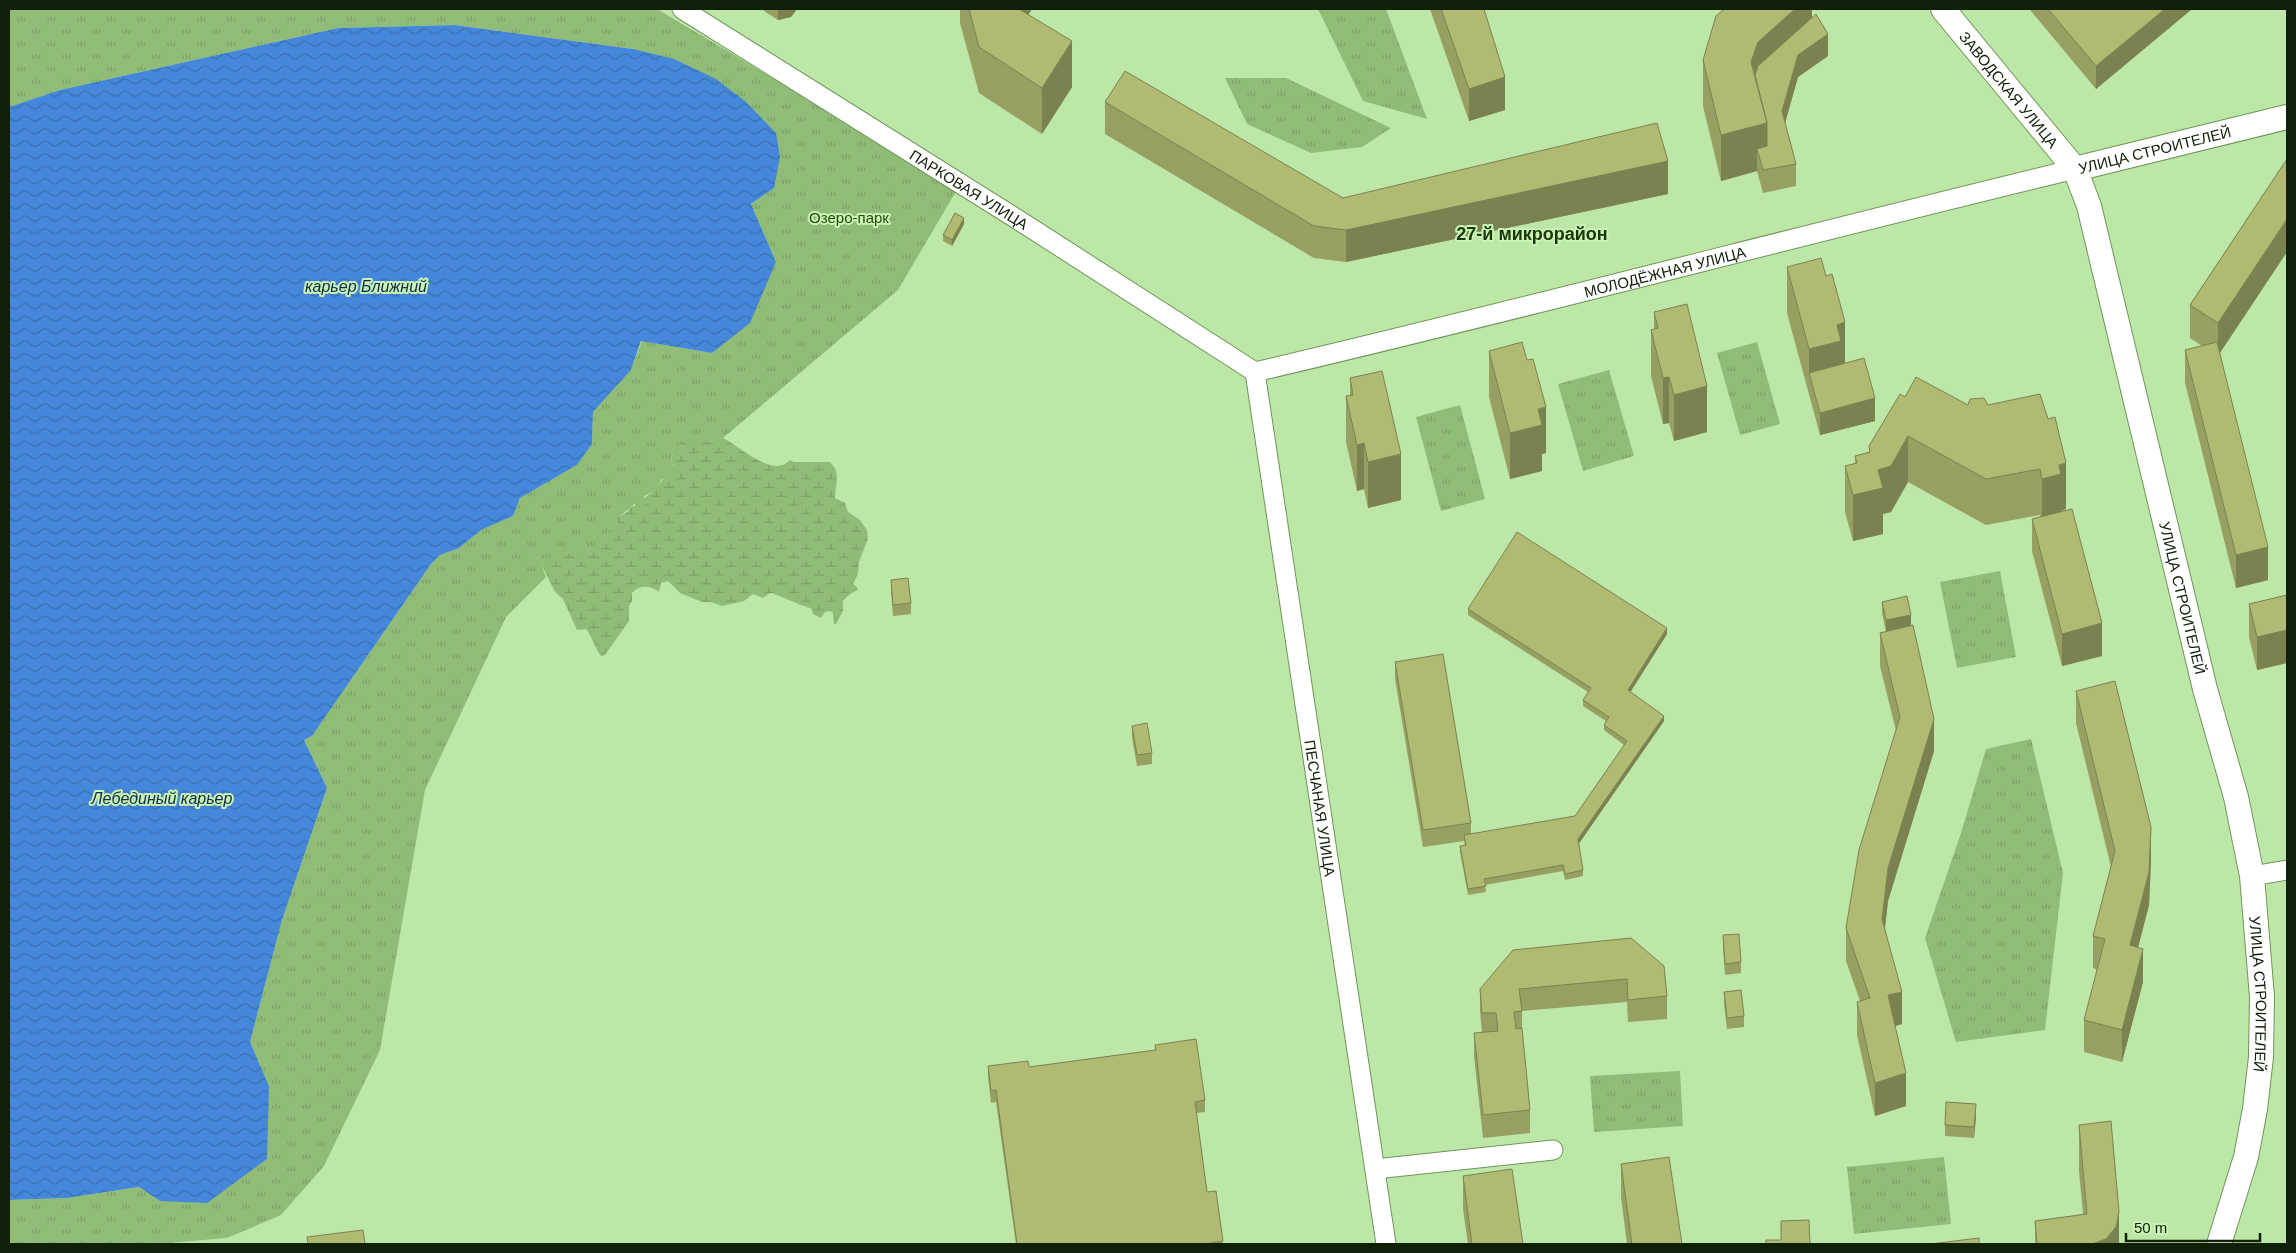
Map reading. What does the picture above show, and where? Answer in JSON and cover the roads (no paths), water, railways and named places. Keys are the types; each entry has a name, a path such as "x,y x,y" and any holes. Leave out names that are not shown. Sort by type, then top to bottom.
{"street":[{"name":"ПАРКОВАЯ УЛИЦА","path":"682,9 1012,215 1255,372"},
{"name":"ЗАВОДСКАЯ УЛИЦА","path":"1943,9 2075,169"},
{"name":"УЛИЦА СТРОИТЕЛЕЙ","path":"2219,1244 2246,1157 2255,1109 2261,1057 2262,997 2252,876 2236,797 2205,689 2090,206 2075,169 2287,117"},
{"name":"МОЛОДЁЖНАЯ УЛИЦА","path":"1255,372 1452,326 1714,258 2075,169"},
{"name":"ПЕСЧАНАЯ УЛИЦА","path":"1255,372 1386,1244"},
{"path":"2252,876 2287,870"},
{"path":"1375,1169 1553,1150"}],"water":[{"name":"карьер Ближний","path":"455,25 633,49 674,59 716,79 745,101 776,133 780,157 774,188 751,204 776,262 750,323 712,353 641,341 631,370 593,412 592,444 577,465 520,498 513,516 481,530 459,548 440,555 431,564 312,736 304,740 327,788 282,920 250,1042 269,1086 267,1159 207,1203 160,1201 139,1187 67,1198 9,1200 9,107 60,90 338,28"}],"district":[{"name":"27-й микрорайон","path":"1532,234"}],"park label":[{"name":"Озеро-парк","path":"849,217"}],"water label":[{"name":"Лебединый карьер","path":"162,798"}]}
